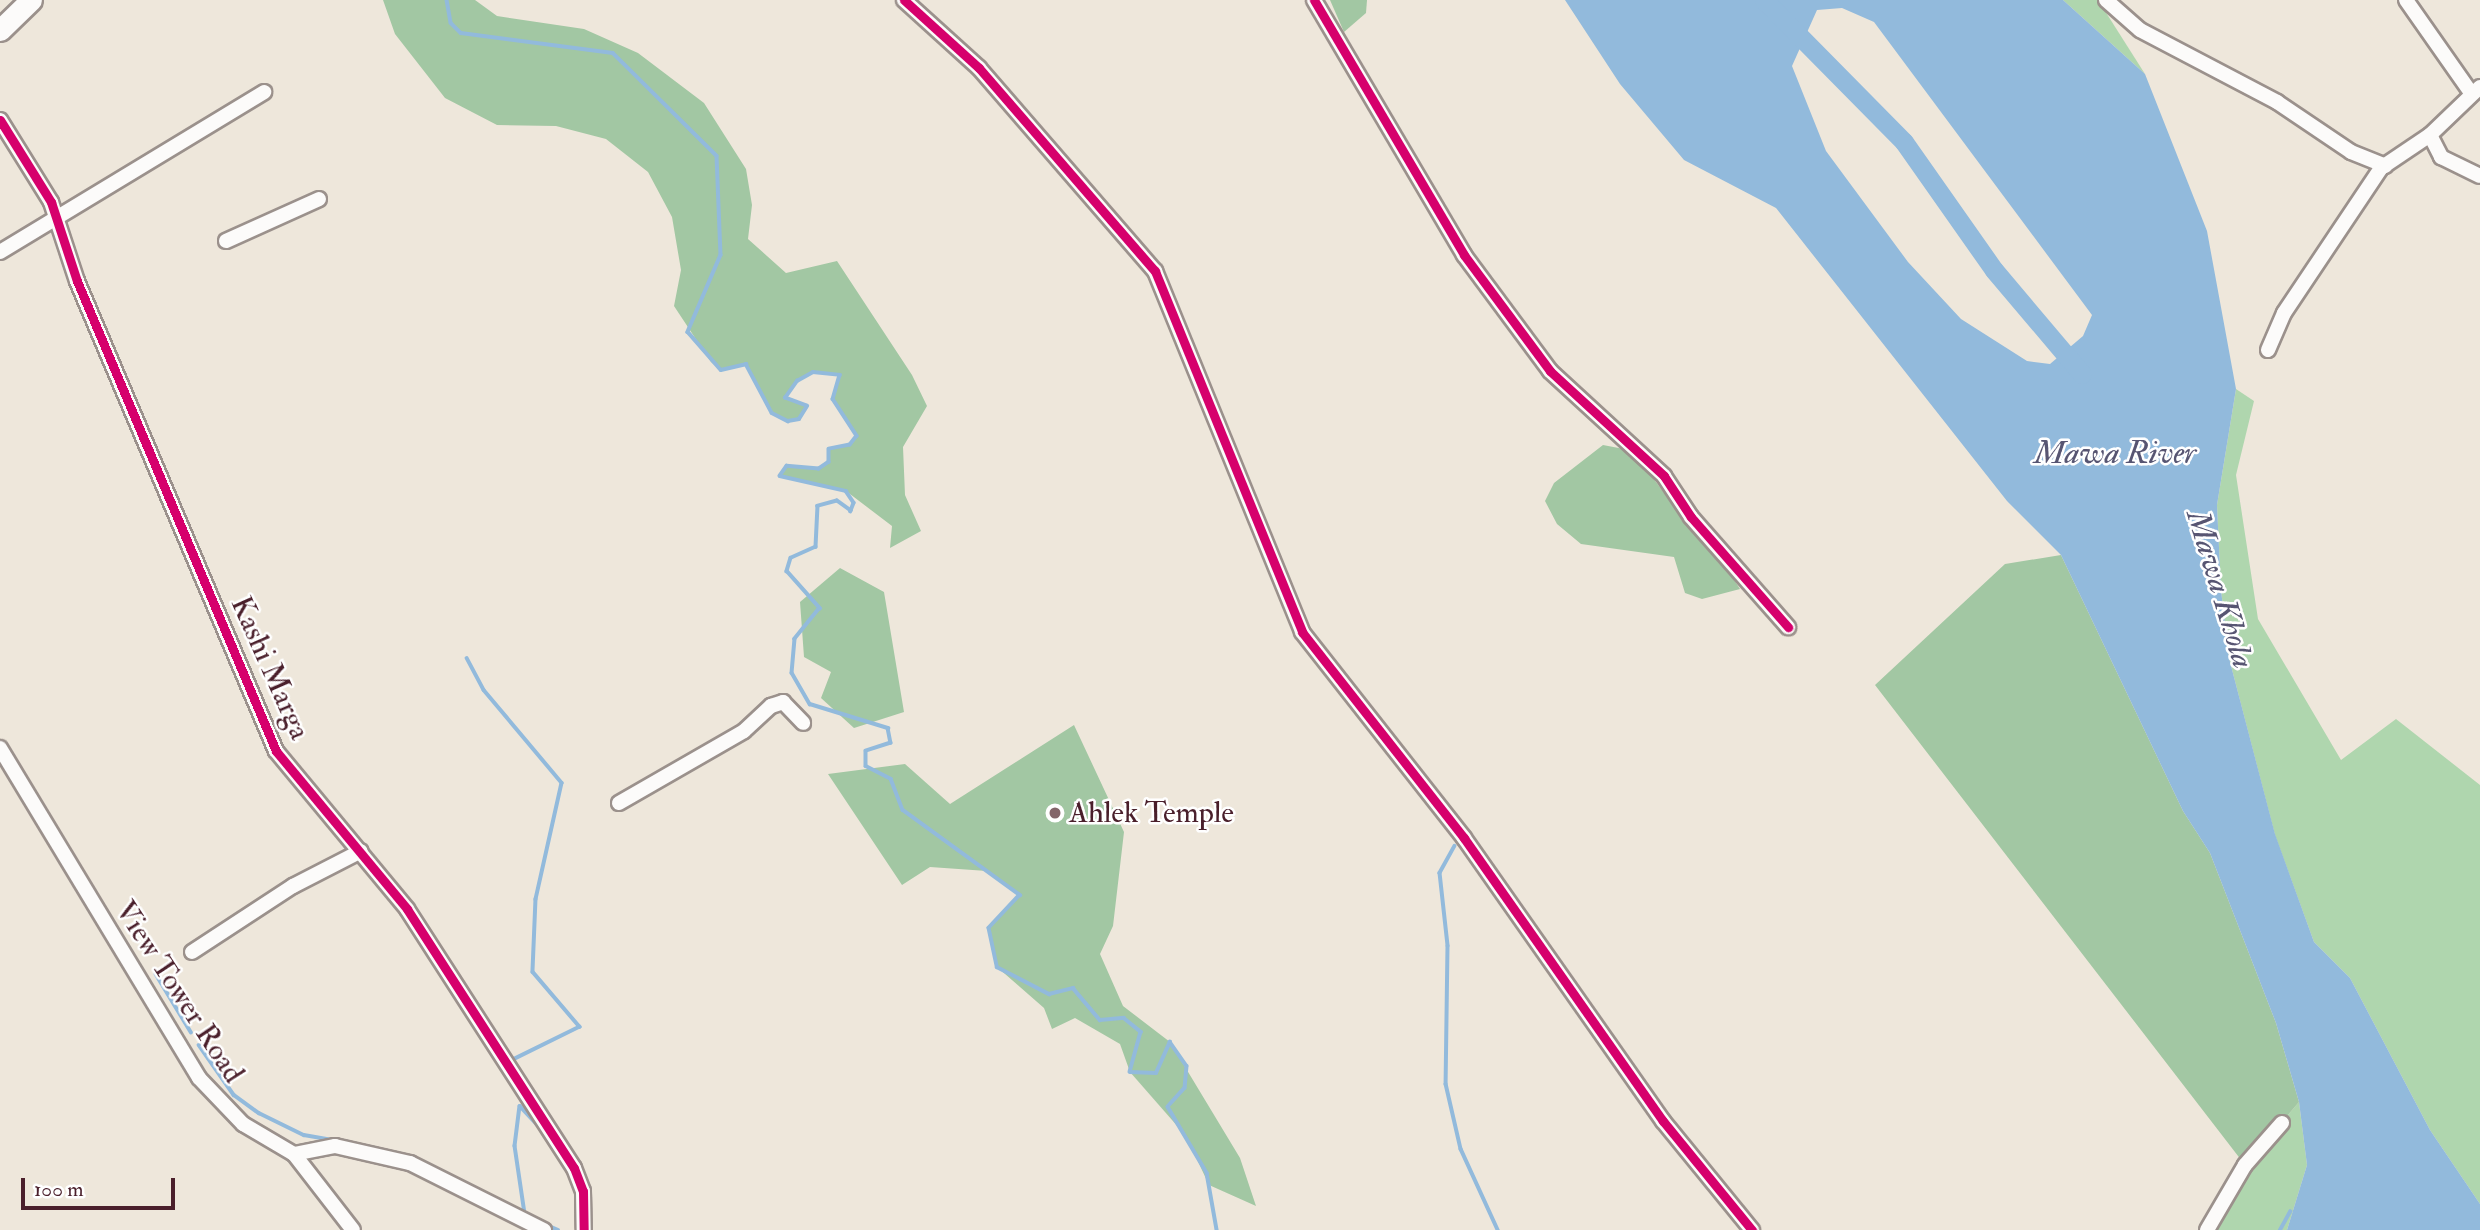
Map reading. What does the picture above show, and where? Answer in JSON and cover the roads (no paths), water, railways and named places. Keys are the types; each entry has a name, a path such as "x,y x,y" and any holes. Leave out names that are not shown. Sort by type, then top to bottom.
{"highway":[{"path":"0,30 31,0"}],"street":[{"path":"904,0 979,68 1155,271 1302,632 1508,898 1663,1121 1752,1230"},
{"path":"1314,0 1464,255 1550,372 1664,476 1691,517 1788,628"},
{"path":"2106,0 2140,30 2277,102 2351,152 2385,166"},
{"path":"2268,350 2284,313 2385,166 2430,135 2475,90 2406,0"},
{"path":"0,252 264,92"},
{"name":"Kashi Marga","path":"0,120 57,219 77,281 276,751 407,909 574,1168 583,1191 584,1230"},
{"path":"2430,135 2441,157 2480,176"},
{"path":"226,241 319,199"},
{"path":"619,803 691,756 744,731 771,706 783,702 803,723"},
{"name":"View Tower Road","path":"0,748 173,1043 220,1105 294,1154 353,1230"},
{"path":"192,952 293,886 361,851"},
{"path":"2207,1230 2245,1165 2282,1123"},
{"path":"294,1154 335,1146 410,1163 544,1230"}],"water":[{"name":"Mawa River","path":"1565,0 2063,0 2145,74 2207,231 2236,389 2217,505 2221,590 2229,658 2275,834 2314,942 2350,978 2430,1130 2480,1204 2480,1230 2287,1230 2307,1165 2299,1102 2276,1023 2210,853 2183,811 2061,555 2007,501 1776,208 1684,160 1620,84","holes":["1842,8 1874,22 2092,315 2083,336 2050,364 2027,361 1961,319 1908,262 1826,151 1792,66 1817,10"]}],"waterway":[{"path":"447,0 451,23 461,33 613,53 717,156 721,255 688,332 721,370 746,364 772,413 788,421 799,419 807,406 785,398 797,381 813,372 840,375 833,399 857,436 850,445 829,449 829,462 819,469 787,466 780,476 846,491 854,503 851,511 837,501 818,506 816,547 791,558 787,571 820,608 795,639 792,673 810,704 888,728 891,743 866,751 866,766 891,779 903,810 1020,895 989,928 997,967 1049,994 1073,988 1100,1020 1124,1018 1141,1032 1130,1072 1156,1073 1170,1042 1187,1066 1185,1088 1168,1107 1207,1173 1217,1230"},
{"name":"Mawa Khola","path":"1764,0 1904,142 1994,270 2082,374"},
{"path":"467,658 484,690 562,783 536,899 533,972 580,1027 509,1062"},
{"path":"340,818 400,890"},
{"path":"1455,846 1440,873 1448,946 1446,1084 1461,1149 1498,1230"},
{"path":"156,974 191,1032"},
{"path":"199,1045 234,1095 259,1113 304,1135 356,1144"},
{"path":"520,1106 515,1146 525,1214"},
{"path":"520,1106 542,1130"},
{"path":"557,1129 583,1173"},
{"path":"440,1170 483,1192"},
{"path":"2280,1230 2290,1212"},
{"path":"547,1225 558,1230"}],"place":[{"name":"Ahlek Temple","path":"1055,813"}]}
